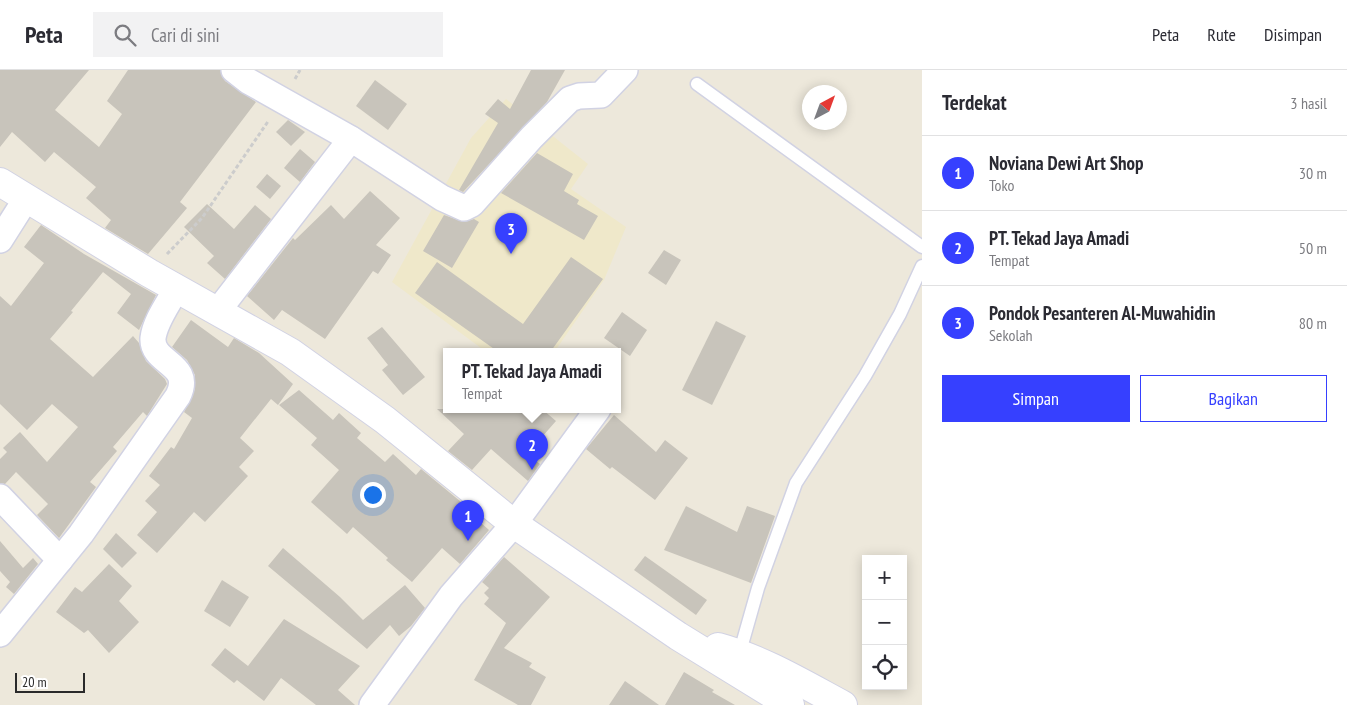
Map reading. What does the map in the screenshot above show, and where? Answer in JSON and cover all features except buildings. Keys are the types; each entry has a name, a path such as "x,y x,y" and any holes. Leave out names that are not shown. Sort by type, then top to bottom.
{"main road":[{"path":"0,182 176,289 290,352 385,420 514,524 678,636 843,705"},
{"path":"736,661 790,705"}],"street":[{"path":"234,70 282,101 351,139 442,198 456,206 468,208 570,99 579,96 601,95 625,70"},
{"path":"217,312 351,139"},
{"path":"0,240 26,199"},
{"path":"0,634 81,534 180,393 182,387 178,371 159,353 153,341 158,324 176,289"},
{"path":"372,705 451,596 514,524 595,413"},
{"path":"0,497 60,560"}],"lane":[{"path":"698,84 922,247"},
{"path":"736,661 758,588 796,483 865,376 900,314 922,266"}],"path":[{"path":"149,273 202,218 282,101"}],"shaded area":[{"path":"506,99 588,164 571,189 626,227 604,280 557,348 481,348 392,282 471,138"}],"place":[{"name":"Pondok Pesanteren Al-Muwahidin","path":"511,254"},
{"name":"PT. Tekad Jaya Amadi","path":"532,470"},
{"name":"Noviana Dewi Art Shop","path":"468,541"}]}
